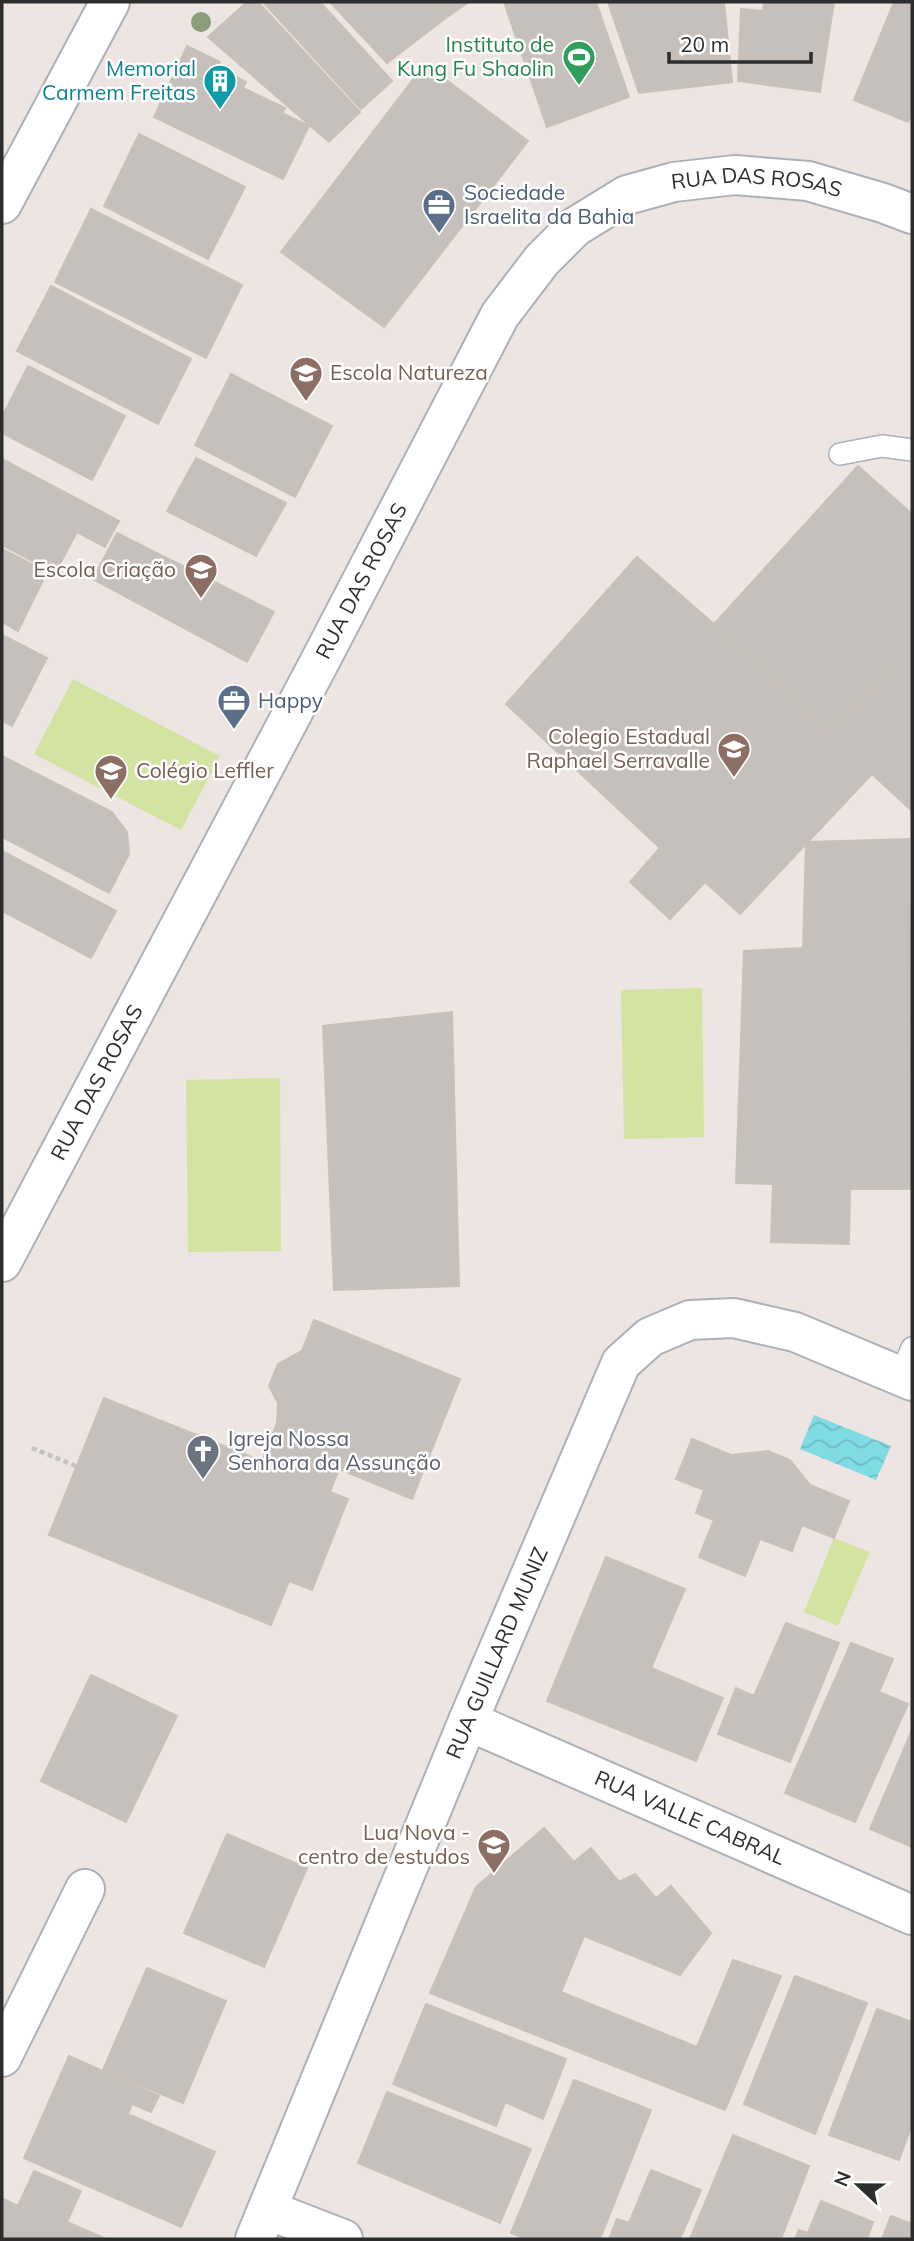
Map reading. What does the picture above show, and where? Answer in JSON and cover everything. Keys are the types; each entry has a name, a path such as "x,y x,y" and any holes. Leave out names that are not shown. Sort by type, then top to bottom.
{"street":[{"path":"2,204 103,16 123,2"},
{"name":"RUA DAS ROSAS","path":"2,1262 500,315 542,260 575,227 627,195 674,182 735,175 808,181 912,214"},
{"name":"RUA GUILLARD MUNIZ","path":"261,2225 467,1721 621,1363 650,1336 690,1320 734,1318 795,1332 908,1368"},
{"name":"RUA VALLE CABRAL","path":"467,1721 912,1915"},
{"path":"2,2057 85,1889"},
{"path":"261,2225 343,2239"}],"lane":[{"path":"840,453 883,446 912,450"}],"path":[{"path":"32,1448 76,1466"}],"green space":[{"path":"73,679 220,756 181,830 34,754"},
{"path":"702,988 704,1137 624,1139 621,990"},
{"path":"280,1078 281,1251 188,1252 186,1080"},
{"path":"834,1538 870,1552 838,1626 804,1612"}],"water":[{"path":"814,1415 891,1446 876,1480 800,1449"}],"building":[{"path":"247,2 258,2 360,112 329,142 208,37"},
{"path":"263,2 320,2 392,81 361,109"},
{"path":"330,2 436,2 447,17 387,63"},
{"path":"436,2 469,2 447,17"},
{"path":"504,2 596,2 629,97 547,127"},
{"path":"608,2 724,2 732,82 639,93"},
{"path":"764,2 834,2 820,92 738,81 741,9 763,11"},
{"path":"894,2 912,2 912,112 908,122 854,100"},
{"name":"Memorial Carmem Freitas","path":"187,46 220,62 217,67 246,82 243,88 285,108 282,113 309,126 283,179 154,117"},
{"path":"425,64 528,141 384,327 281,252"},
{"path":"139,134 245,187 208,259 104,206"},
{"path":"91,209 242,285 206,358 55,282"},
{"path":"51,286 191,359 158,424 17,351"},
{"path":"28,366 125,416 92,480 2,433 2,417"},
{"path":"231,374 332,426 295,497 195,445"},
{"path":"196,458 286,503 256,556 167,511"},
{"path":"2,459 119,521 105,547 77,532 55,573 2,545"},
{"path":"858,466 912,514 912,648 830,734 714,624"},
{"path":"117,533 274,612 247,662 93,579"},
{"path":"2,549 47,572 18,631 2,622"},
{"path":"637,557 714,624 830,734 912,648 912,811 872,774 740,914 705,882 670,919 630,882 660,848 506,704"},
{"path":"2,635 47,658 12,726 2,721"},
{"path":"2,756 112,812 127,832 129,854 109,893 2,837"},
{"path":"909,839 911,1189 850,1189 849,1244 771,1242 773,1184 736,1183 744,951 803,948 806,842"},
{"path":"2,851 116,911 91,958 2,911"},
{"path":"452,1012 459,1286 334,1290 323,1026"},
{"name":"Igreja Nossa Senhora da Assunção","path":"314,1320 460,1379 412,1499 339,1469 330,1492 348,1499 312,1590 289,1581 271,1625 49,1535 104,1398 262,1461 277,1423 278,1403 269,1386 278,1364 302,1351"},
{"path":"692,1439 731,1455 768,1451 790,1460 810,1485 849,1501 834,1538 802,1525 792,1551 760,1539 745,1576 699,1557 714,1520 696,1513 704,1490 676,1479"},
{"path":"606,1557 685,1589 651,1668 723,1698 696,1761 547,1701"},
{"path":"786,1623 839,1643 790,1762 718,1734 736,1688 754,1696"},
{"path":"851,1643 893,1659 879,1692 908,1704 855,1822 785,1793"},
{"path":"91,1675 177,1716 126,1822 41,1781"},
{"path":"912,1730 912,1847 870,1829"},
{"path":"544,1828 574,1862 591,1848 619,1882 635,1874 656,1898 671,1886 711,1933 680,1975 584,1936 561,1992 697,2047 733,1960 781,1976 725,2110 430,1993 476,1887"},
{"path":"227,1834 307,1868 264,1967 184,1933"},
{"path":"147,1968 226,2001 183,2103 103,2070"},
{"path":"795,1976 867,2003 815,2134 744,2104"},
{"path":"426,2004 566,2059 543,2119 505,2102 496,2126 393,2084"},
{"path":"877,2009 912,2022 912,2124 899,2160 829,2135"},
{"path":"69,2056 159,2096 151,2112 132,2104 128,2114 215,2152 181,2227 24,2158"},
{"path":"574,2080 651,2110 600,2239 527,2239 511,2233"},
{"path":"387,2092 531,2149 500,2223 358,2163"},
{"path":"733,2135 809,2166 781,2239 690,2239"},
{"path":"651,2170 701,2190 680,2239 609,2239 617,2219 629,2223"},
{"path":"34,2171 81,2191 67,2222 106,2239 2,2239 2,2198 18,2206"},
{"path":"821,2201 873,2222 867,2239 795,2239 799,2230 808,2233"},
{"path":"891,2216 912,2224 912,2239 882,2239"}],"place":[{"name":"Instituto de Kung Fu Shaolin","path":"579,87"},
{"name":"Memorial Carmem Freitas","path":"220,111"},
{"name":"Sociedade Israelita da Bahia","path":"439,235"},
{"name":"Escola Natureza","path":"306,403"},
{"name":"Escola Criação","path":"201,600"},
{"name":"Happy","path":"234,731"},
{"name":"Colegio Estadual Raphael Serravalle","path":"734,779"},
{"name":"Colégio Leffler","path":"111,801"},
{"name":"Igreja Nossa Senhora da Assunção","path":"203,1481"},
{"name":"Lua Nova - centro de estudos","path":"494,1875"}]}
